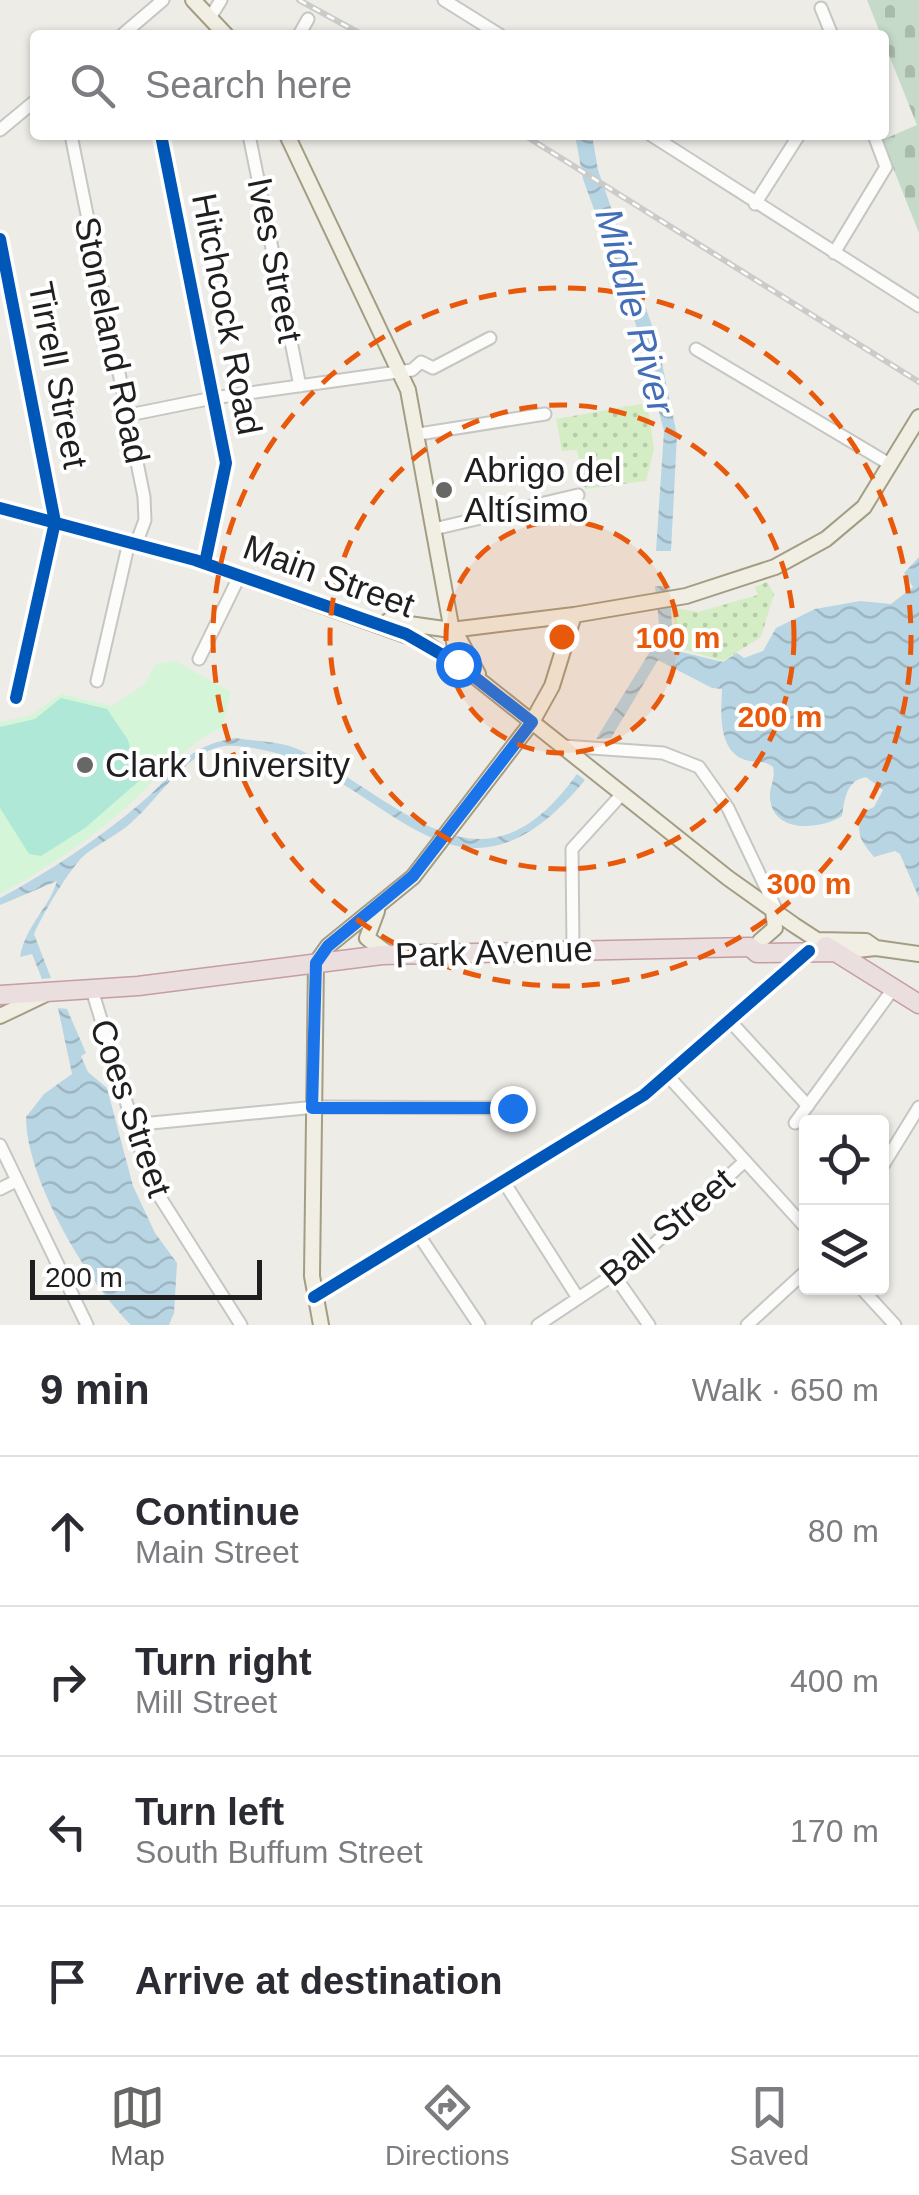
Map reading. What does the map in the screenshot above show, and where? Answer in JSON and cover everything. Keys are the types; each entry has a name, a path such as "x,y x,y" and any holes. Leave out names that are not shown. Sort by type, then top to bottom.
{"highway":[{"name":"Park Avenue","path":"0,997 391,955 755,944 758,954 813,945 835,952"},
{"path":"835,952 919,1004"}],"main road":[{"path":"193,0 222,30"},
{"path":"289,140 401,371 418,434 458,664"},
{"path":"422,641 451,630 673,598 775,567 826,539 864,507 919,417"},
{"name":"Main Street","path":"0,508 205,563 422,641 484,684 813,945"},
{"path":"320,1325 314,1297 312,1108 316,963 328,946 380,906 439,845 532,722 552,686 574,615"},
{"path":"362,618 451,630 460,636 484,684"},
{"path":"380,906 367,938 391,955"},
{"path":"755,944 775,928 776,912"},
{"path":"813,945 866,941 871,949 867,974"},
{"path":"835,952 871,949 919,954"},
{"path":"0,1016 47,993"}],"street":[{"path":"139,29 163,0"},
{"path":"211,16 221,0"},
{"path":"444,0 492,30"},
{"path":"821,8 830,30"},
{"path":"301,30 308,19"},
{"path":"0,130 30,106"},
{"name":"Stoneland Road","path":"72,140 146,510 132,542 96,681"},
{"name":"Hitchcock Road","path":"162,140 226,464 205,563"},
{"name":"Ives Street","path":"251,140 300,386"},
{"path":"658,140 919,306"},
{"path":"755,204 797,140"},
{"path":"834,253 886,167 876,140"},
{"name":"Tirrell Street","path":"0,239 56,522"},
{"path":"128,415 213,398 412,370 421,362 434,368 490,338"},
{"path":"696,348 891,465"},
{"path":"418,434 545,414"},
{"path":"434,529 578,494"},
{"path":"16,698 56,522"},
{"path":"198,660 240,575"},
{"path":"563,746 663,753 699,767 728,808 776,912"},
{"path":"573,949 572,849 622,794"},
{"path":"314,1297 504,1182 668,1076 813,945"},
{"path":"795,1123 893,989"},
{"name":"Coes Street","path":"92,990 132,1125 163,1207 241,1325"},
{"path":"730,1020 808,1106"},
{"path":"668,1076 799,1220"},
{"path":"889,1155 919,1106"},
{"path":"132,1125 312,1108 512,1108"},
{"path":"0,1145 86,1325"},
{"name":"Ball Street","path":"538,1325 666,1235 745,1161"},
{"path":"0,1188 16,1181"},
{"path":"504,1182 578,1298"},
{"path":"418,1234 479,1325"},
{"path":"614,1275 649,1325"},
{"path":"747,1325 799,1277"},
{"path":"867,1295 895,1325"}],"green space":[{"path":"867,0 919,0 919,233 882,140 917,125 889,55 889,30 879,30"},
{"path":"647,403 654,449 646,481 585,489 577,450 562,451 556,419"},
{"path":"767,582 774,594 761,637 723,661 673,646 675,608 698,612 758,595 755,587"},
{"name":"Clark University","path":"175,661 231,692 222,727 179,756 88,838 0,894 0,722 32,715 61,694 112,706 144,685 156,664"},
{"path":"61,698 107,709 128,740 139,781 85,828 41,856 29,854 0,808 0,727 35,719"}],"water":[{"name":"Middle River","path":"576,140 593,140 598,170 657,340 677,435 671,551 656,551 664,431 636,325 583,179"},
{"path":"919,557 919,898 900,854 895,851 874,857 860,836 863,812 874,807 883,790 866,777 859,779 850,786 842,816 823,824 800,826 780,818 770,798 773,767 739,757 726,741 722,689 712,688 658,660 611,738 596,739 654,645 659,624 655,586 670,586 673,650 723,662 737,653 744,658 763,651 776,628 815,609 860,601 891,604 913,587 904,573"},
{"path":"235,738 294,747 409,816 442,832 475,839 508,834 542,813 577,774 585,780 538,826 496,846 457,846 419,832 300,762 253,748 216,748 193,760 131,823 87,853 74,868 34,934 51,978 42,979 32,954 20,957 57,881 0,905 0,898 109,829 192,754"},
{"path":"58,1008 67,1009 86,1053 81,1056 88,1072 107,1088 133,1186 155,1233 177,1263 174,1313 169,1325 131,1325 114,1306 78,1257 36,1170 26,1117 44,1094 72,1074"}],"railway":[{"path":"299,0 354,30"},
{"path":"532,140 919,382"}],"cycle path":[{"path":"162,140 226,463 205,563"},
{"path":"0,239 55,522 16,698"},
{"path":"0,508 195,560 406,634 458,664"},
{"path":"314,1297 644,1095 809,951"}],"place":[{"name":"Abrigo del Altísimo","path":"444,490"},
{"name":"Clark University","path":"85,765"}],"route":[{"path":"458,664 532,722 413,876 328,946 316,963 312,1108 512,1108"}]}
